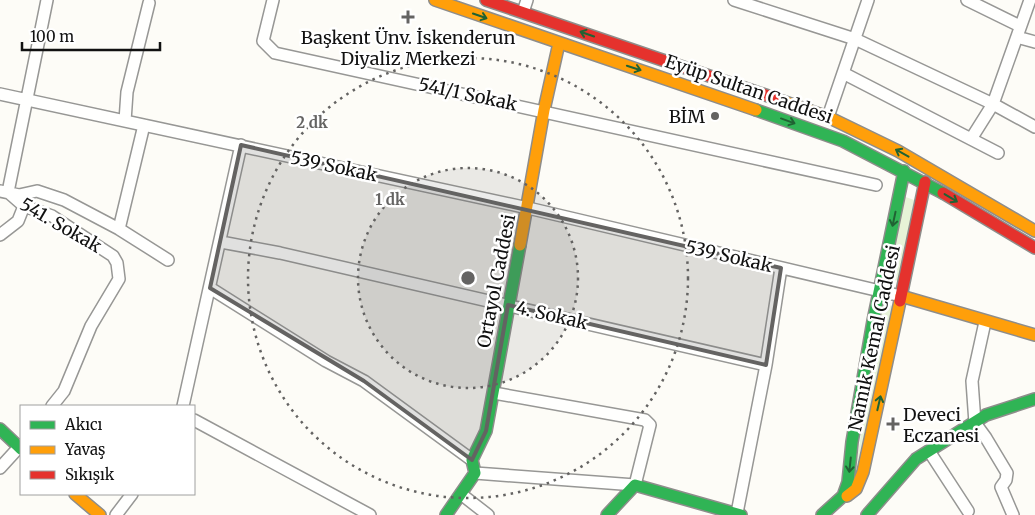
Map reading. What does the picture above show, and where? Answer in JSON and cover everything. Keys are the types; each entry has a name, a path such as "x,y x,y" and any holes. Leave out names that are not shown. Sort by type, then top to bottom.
{"street":[{"name":"541. Sokak","path":"45,0 26,100 3,192 24,206 52,216 112,256 117,263 119,280 90,326 64,391 53,405"},
{"name":"541/1 Sokak","path":"273,0 263,41 275,53 544,110"},
{"name":"Eyüp Sultan Caddesi","path":"434,0 820,132 925,182 1035,248"},
{"path":"486,0 828,117 898,151 1035,231"},
{"path":"523,12 527,0"},
{"path":"734,0 855,39 993,104 1035,127"},
{"path":"828,117 868,0"},
{"path":"967,0 1035,42"},
{"path":"971,139 993,104 1030,0"},
{"path":"124,121 127,92 149,3"},
{"name":"Ortayol Caddesi","path":"472,460 486,431 494,393 508,305 528,208 544,110 559,43"},
{"path":"843,73 998,153"},
{"name":"539 Sokak","path":"0,94 528,208 901,296"},
{"path":"544,110 876,185"},
{"path":"119,229 144,125"},
{"path":"183,405 242,145"},
{"path":"863,515 845,496 852,442 879,290 904,171"},
{"name":"Namık Kemal Caddesi","path":"822,515 845,496 856,490 863,472 925,182"},
{"path":"3,192 19,195 37,192 64,200 119,229 168,260"},
{"path":"0,235 18,221 24,206"},
{"name":"4. Sokak","path":"221,242 508,305 766,365"},
{"path":"475,473 635,485 739,514 766,365 781,268"},
{"path":"210,288 326,360 364,381 472,460 475,473 446,515"},
{"path":"901,296 1035,335"},
{"path":"985,322 972,381 975,423 1007,473 1006,480 1001,487 1013,515"},
{"path":"494,393 645,420 650,425 635,485 620,504 607,515"},
{"path":"867,515 909,466 928,451 998,410 1035,399"},
{"path":"195,421 370,515"},
{"path":"0,429 20,446"},
{"path":"0,468 20,448"},
{"path":"928,451 968,511"},
{"path":"461,494 488,515"},
{"path":"76,495 100,515"},
{"path":"116,515 131,495"}],"highlighted area":[{"path":"241,145 781,268 766,365 508,305 486,431 472,460 364,381 210,288"}],"green space":[{"path":"903,196 914,200 899,281 888,279"},
{"path":"882,304 894,306 854,478"}],"traffic: fast":[{"path":"756,110 843,141 943,193"},
{"path":"822,515 843,496 848,482 852,442 873,321 904,171"},
{"path":"446,515 475,473 472,460 486,431 520,245"},
{"path":"867,515 916,459 986,415 1035,399"},
{"path":"0,429 20,448"},
{"path":"607,515 635,485 741,515"}],"traffic: slow":[{"path":"435,0 756,110"},
{"path":"520,245 544,110 559,43"},
{"path":"774,98 828,117 898,151 1035,231"},
{"path":"901,296 1035,335"},
{"path":"847,496 856,489 863,472 900,301"},
{"path":"76,495 100,515"}],"traffic: jam":[{"path":"486,0 774,98"},
{"path":"900,301 925,182"},
{"path":"943,193 1035,248"}],"place":[{"name":"Başkent Ünv. İskenderun Diyaliz Merkezi","path":"408,17"},
{"name":"BİM","path":"715,116"},
{"name":"Deveci Eczanesi","path":"893,424"}]}
